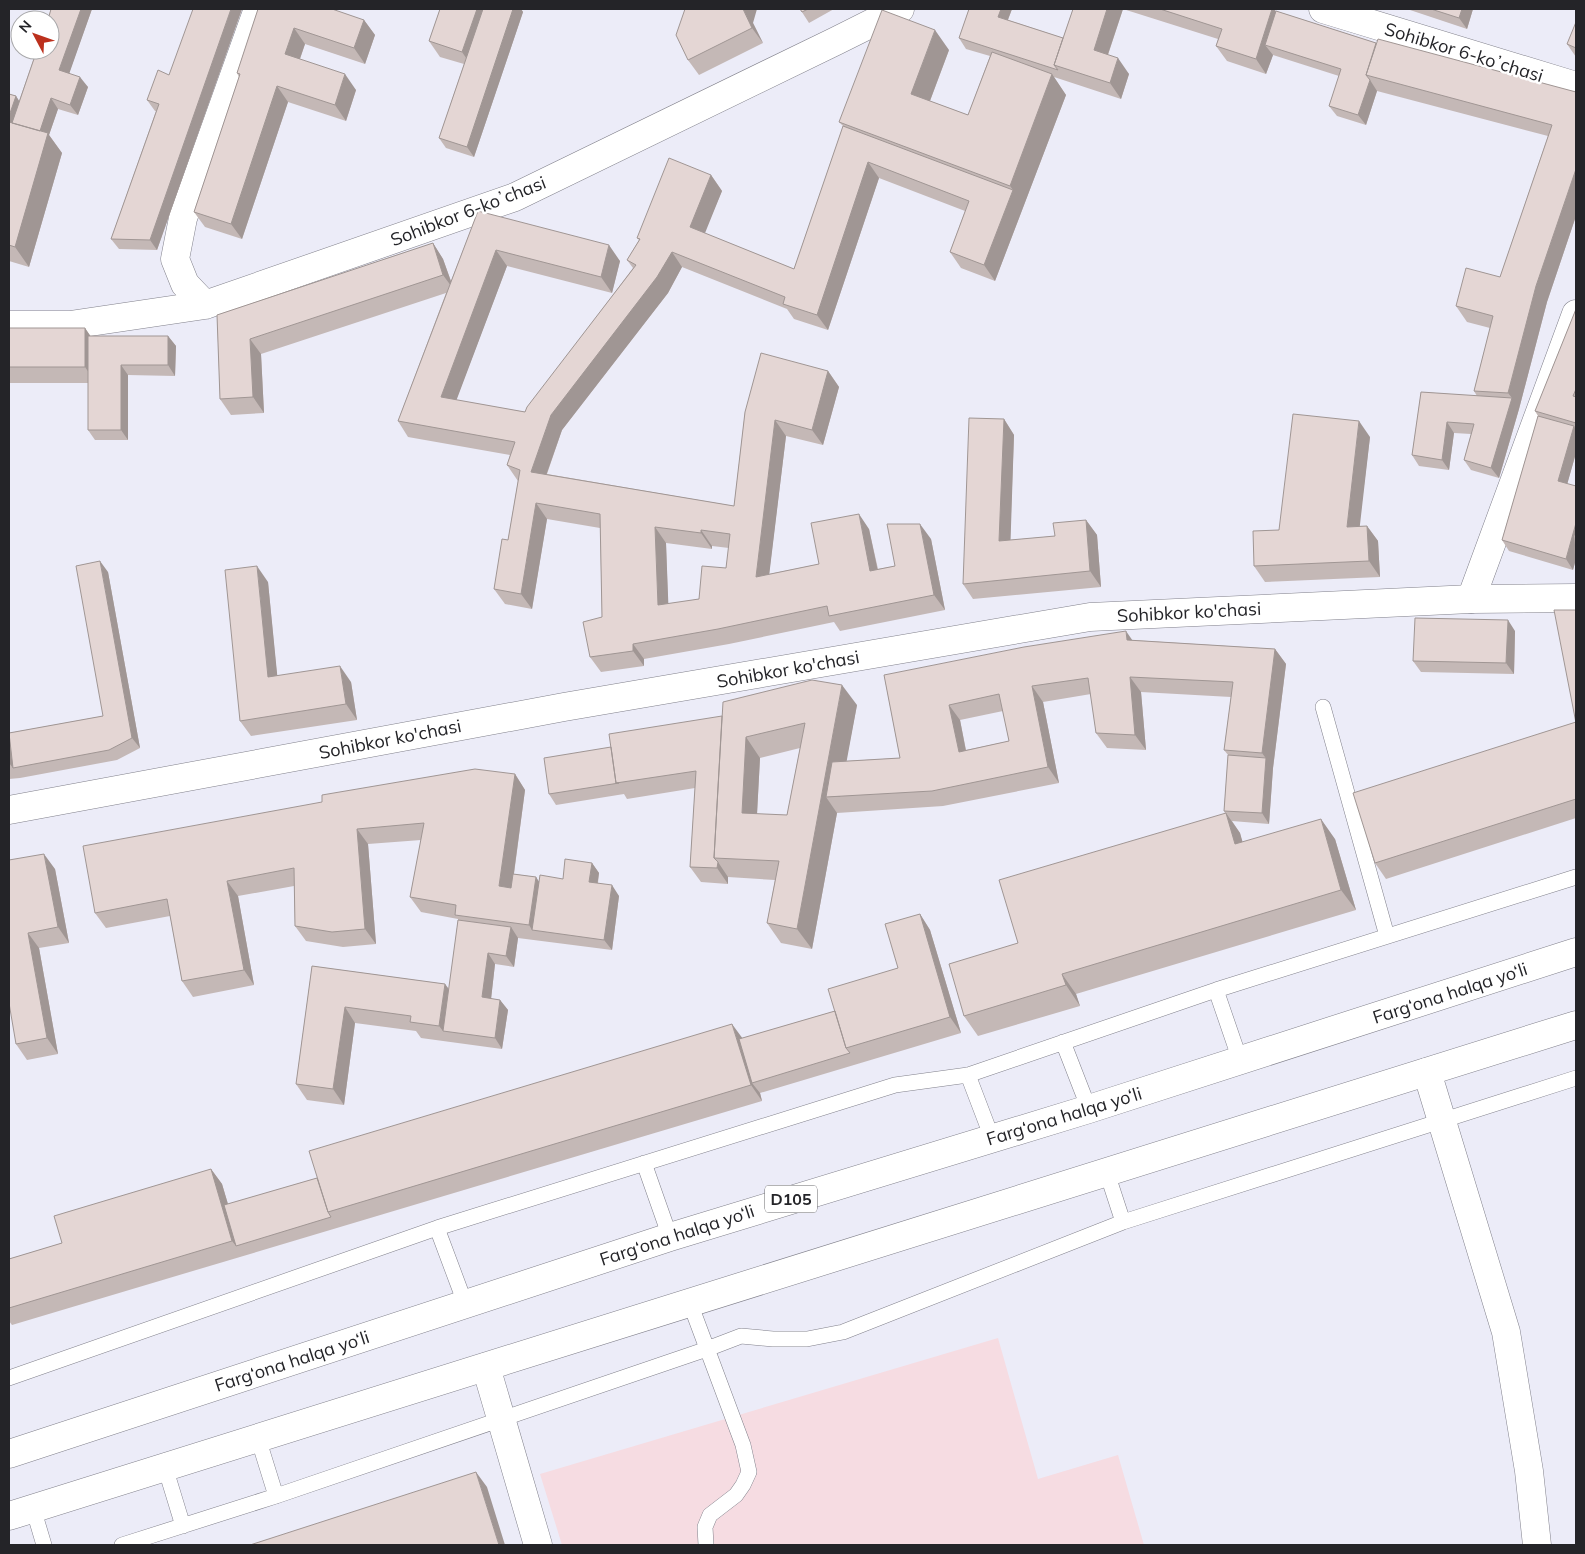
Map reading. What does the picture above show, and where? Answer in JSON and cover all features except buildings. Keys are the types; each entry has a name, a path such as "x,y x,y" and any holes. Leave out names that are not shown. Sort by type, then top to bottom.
{"main road":[{"path":"205,305 185,284 175,259 183,218 258,9"},
{"name":"Sohibkor 6-koʼchasi","path":"9,325 70,325 205,305 514,197 900,9"},
{"name":"Sohibkor 6-koʼchasi","path":"1323,9 1576,86"},
{"path":"1471,599 1576,314"},
{"name":"Sohibkor ko'chasi","path":"9,810 574,705 1090,617 1471,599 1576,598"},
{"name":"Farg‘ona halqa yo‘li","path":"9,1454 670,1237 1089,1109 1576,952"},
{"path":"21,1512 1576,1025"},
{"path":"1427,1072 1506,1332 1529,1471 1537,1545"},
{"path":"486,1367 538,1545"}],"lane":[{"path":"1323,707 1388,936"},
{"path":"9,1378 437,1228 894,1085 968,1075 1216,990 1576,877"},
{"path":"1216,990 1240,1060"},
{"path":"1063,1042 1089,1109"},
{"path":"968,1075 992,1138"},
{"path":"122,1545 276,1496 741,1336 773,1339 806,1339 843,1332 1123,1222 1576,1078"},
{"path":"644,1163 670,1237"},
{"path":"1107,1173 1123,1222"},
{"path":"437,1228 465,1303"},
{"path":"690,1303 743,1444 749,1472 736,1495 710,1515 705,1527 706,1545"},
{"path":"258,1438 276,1496"},
{"path":"165,1467 183,1526"},
{"path":"21,1512 44,1545"}],"shaded area":[{"path":"998,1338 1038,1479 1118,1455 1144,1545 562,1545 540,1474"}]}
